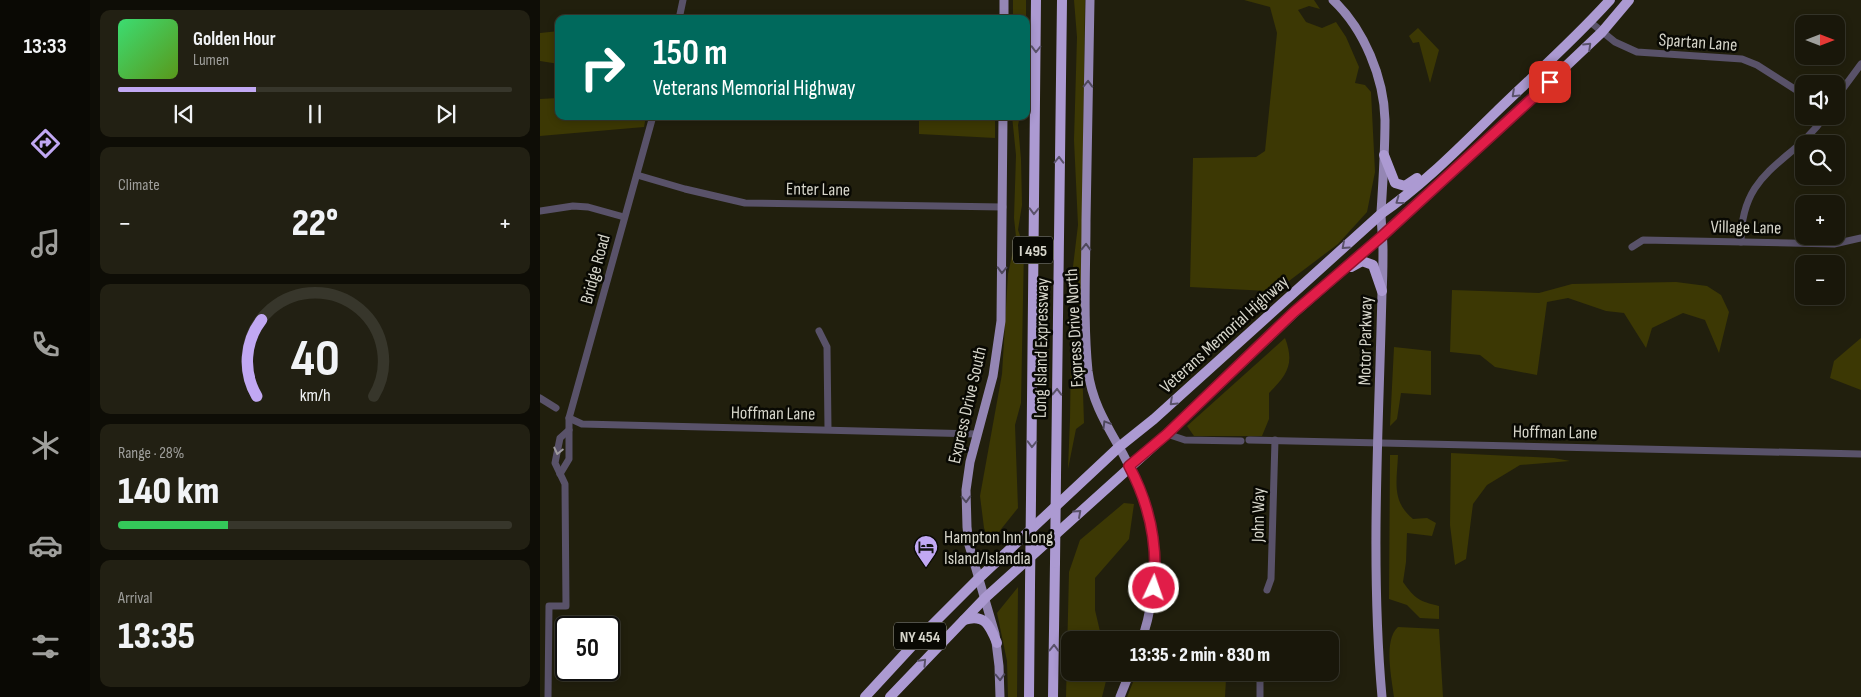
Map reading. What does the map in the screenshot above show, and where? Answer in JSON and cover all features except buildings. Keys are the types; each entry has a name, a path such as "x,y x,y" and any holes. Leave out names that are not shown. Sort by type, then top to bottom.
{"highway":[{"name":"Long Island Expressway","path":"1028,697 1036,0"},
{"name":"Long Island Expressway","path":"1053,697 1062,0"},
{"name":"Veterans Memorial Highway","path":"866,697 924,633 978,579 1119,447 1154,420 1381,214 1404,198 1551,61 1610,0"},
{"name":"Veterans Memorial Highway","path":"890,697 985,598 1129,466 1167,434 1316,293 1381,237 1510,119 1602,32 1629,0"},
{"path":"1384,155 1393,180 1399,185 1405,186 1454,152"},
{"path":"1316,293 1362,262 1374,265 1382,290"},
{"path":"963,621 972,618 982,620 989,626 997,643"}],"main road":[{"path":"1004,0 1004,15"},
{"name":"Express Drive North","path":"1090,0 1086,251 1088,372 1094,399 1102,418 1129,466 1146,506 1154,546 1155,578 1153,596 1144,631"},
{"name":"Motor Parkway","path":"1333,0 1354,26 1370,56 1381,90 1385,119 1381,214 1383,248 1375,577 1382,697"},
{"name":"Express Drive South","path":"1000,697 997,643 978,579 966,527 966,490 970,462 993,376 1001,321 1003,120"},
{"path":"1120,697 1126,681"}],"street":[{"path":"680,15 683,0"},
{"name":"Spartan Lane","path":"1589,21 1615,42 1637,52 1742,59 1757,65 1795,89"},
{"path":"1845,86 1861,64"},
{"name":"Bridge Road","path":"560,474 570,459 569,418 652,120"},
{"path":"1741,242 1743,218 1747,203 1756,186 1782,158 1807,138 1818,125"},
{"name":"Enter Lane","path":"637,175 685,189 745,202 1003,207"},
{"path":"540,211 572,206 588,207 624,217"},
{"name":"Village Lane","path":"1632,247 1643,240 1834,244 1861,238"},
{"path":"819,331 827,347 828,429"},
{"path":"540,398 556,408"},
{"name":"Hoffman Lane","path":"569,418 582,424 978,434"},
{"name":"Bridge Road","path":"548,697 549,606 566,606 565,484 555,463 560,438 569,430"},
{"name":"Hoffman Lane","path":"1167,434 1185,440 1275,440 1861,454"},
{"name":"John Way","path":"1267,590 1271,579 1275,440"},
{"path":"1260,681 1260,697"}],"shaded area":[{"path":"1013,0 1026,0 1026,15 1013,15"},
{"path":"1074,0 1085,0 1081,333 1084,423 1076,429 1068,469 1072,275 1078,225 1074,140 1077,37"},
{"path":"1244,0 1314,0 1320,9 1309,6 1298,10 1306,22 1322,28 1336,22 1346,37 1359,67 1355,83 1365,85 1371,92 1375,172 1367,212 1338,244 1277,290 1190,287 1193,158 1256,157 1265,151 1277,33 1270,7"},
{"path":"1418,28 1439,50 1430,83 1419,42 1413,43 1409,36"},
{"path":"555,31 555,63 540,61 540,33"},
{"path":"555,98 555,120 645,120 644,127 540,136 540,99"},
{"path":"919,120 995,120 995,138 919,134"},
{"path":"1012,120 1019,120 1022,205 1018,230 1024,247 1021,403 1015,425 1018,508 990,543 984,528 980,496 1002,374 1008,274 1016,237 1014,218 1016,155"},
{"path":"1676,282 1707,286 1721,295 1729,312 1719,353 1705,320 1683,313 1652,328 1646,348 1624,313 1606,311 1568,298 1547,302 1537,375 1495,367 1480,355 1450,352 1452,290 1539,293 1572,284"},
{"path":"1285,338 1289,355 1288,368 1285,375 1269,393 1269,419 1262,436 1194,436 1187,426"},
{"path":"1861,338 1861,390 1830,378 1834,361"},
{"path":"1394,347 1431,351 1431,395 1401,393 1397,419 1390,426"},
{"path":"1451,453 1554,458 1570,461 1520,465 1487,485 1473,504 1466,559 1455,565 1450,525"},
{"path":"1390,455 1398,455 1397,490 1401,505 1413,519 1427,518 1436,523 1432,536 1407,533 1403,582 1418,598 1439,606 1439,619 1420,618 1407,605 1389,599"},
{"path":"1124,503 1134,504 1129,539 1095,578 1095,610 1100,631 1068,631 1069,572 1080,540"},
{"path":"1018,587 1017,697 1008,697 1007,661 997,613"},
{"path":"1398,627 1439,629 1443,697 1394,697 1390,670 1390,650 1393,633"},
{"path":"1066,681 1106,681 1102,697 1066,697"},
{"path":"1134,681 1226,681 1225,697 1127,697"}],"place":[{"name":"Hampton Inn Long Island/Islandia","path":"926,568"}],"route":[{"path":"1154,588 1155,556 1152,526 1144,499 1129,466 1167,434 1294,312 1381,237 1550,82"}]}
